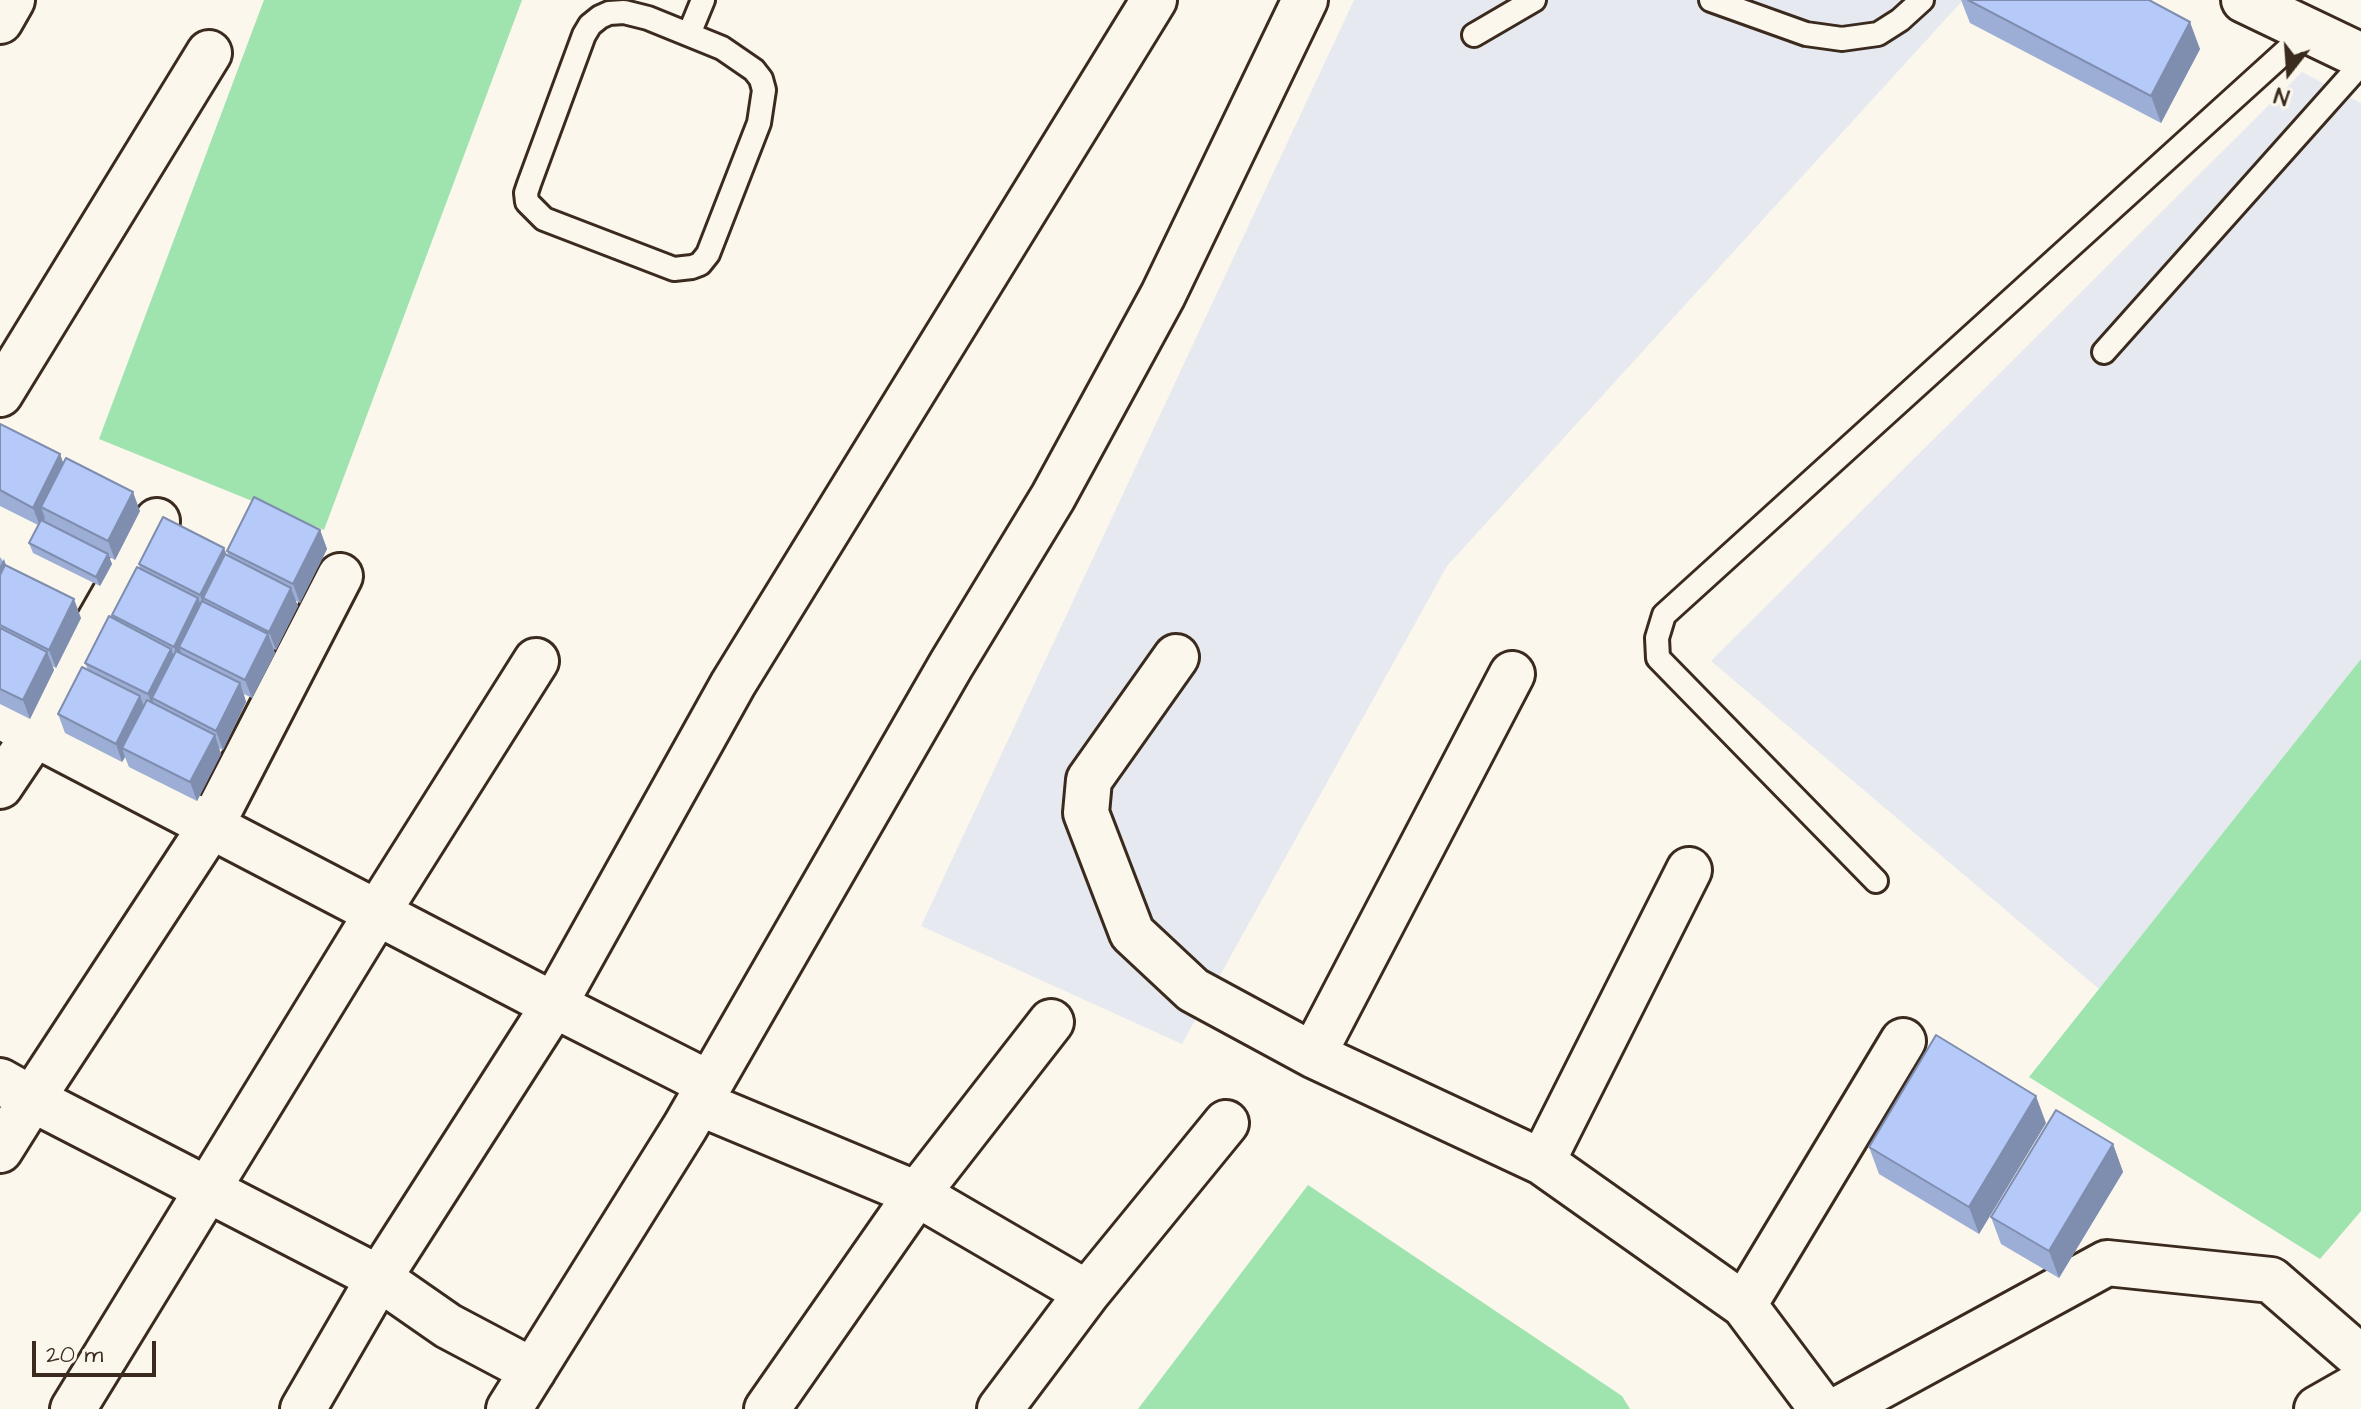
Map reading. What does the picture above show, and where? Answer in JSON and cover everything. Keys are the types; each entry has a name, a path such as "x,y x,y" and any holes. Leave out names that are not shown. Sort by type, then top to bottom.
{"street":[{"path":"0,21 12,0"},
{"path":"303,1409 379,1278 554,1005 733,684 1154,0"},
{"path":"509,1409 705,1093 943,679 1075,457 1163,295 1305,0"},
{"path":"2244,0 2293,17 2361,56"},
{"path":"0,394 209,53"},
{"path":"0,786 17,725 157,521"},
{"path":"0,1150 16,1090 211,826 340,576"},
{"path":"1176,657 1089,780 1086,813 1132,933 1193,990 1313,1055 1542,1162 1744,1305 1822,1409"},
{"path":"73,1409 377,913 536,661"},
{"path":"1313,1055 1512,674"},
{"path":"17,725 554,1005 705,1093 917,1194 1087,1293"},
{"path":"1542,1162 1689,870"},
{"path":"767,1409 917,1194 1051,1022"},
{"path":"1744,1305 1903,1041"},
{"path":"16,1090 379,1278 448,1326 533,1371"},
{"path":"1000,1409 1087,1293 1226,1123"},
{"path":"1839,1409 2107,1263 2271,1280 2361,1358"},
{"path":"2317,1409 2361,1384"}],"lane":[{"path":"689,34 703,0"},
{"path":"1474,35 1534,0"},
{"path":"1711,0 1806,34 1842,39 1878,34 1922,0"},
{"path":"624,12 689,34 722,48 754,70 761,79 764,101 759,123 708,254 700,264 674,269 544,219 527,202 526,193 590,25 609,13 624,12"},
{"path":"1876,881 1658,658 1657,638 1664,615 2293,17"},
{"path":"2104,352 2361,64"}],"shaded area":[{"path":"1354,0 1963,0 1447,566 1182,1044 921,926"},
{"path":"2302,72 2361,103 2361,659 2099,989 1711,661"}],"green space":[{"path":"264,0 522,0 324,530 99,439"},
{"path":"2361,659 2361,1211 2320,1259 2029,1077"},
{"path":"1308,1185 1622,1396 1630,1409 1138,1409"}],"building":[{"path":"1968,0 2149,0 2190,22 2151,96"},
{"path":"0,424 60,454 33,508 0,490"},
{"path":"66,458 133,492 108,541 41,507"},
{"path":"254,497 320,530 293,584 227,551"},
{"path":"163,517 224,548 200,595 139,564"},
{"path":"41,520 108,554 96,577 29,543"},
{"path":"225,554 291,588 269,632 203,598"},
{"path":"5,565 74,599 49,650 0,625 0,575"},
{"path":"137,567 198,598 174,647 112,615"},
{"path":"202,601 268,634 245,680 179,647"},
{"path":"109,616 171,649 148,694 85,663"},
{"path":"0,628 47,652 23,700 0,689"},
{"path":"176,651 240,683 216,731 152,698"},
{"path":"82,667 140,696 116,744 58,714"},
{"path":"147,700 215,735 190,782 122,748"},
{"path":"1936,1035 2036,1096 1969,1207 1869,1147"},
{"path":"2056,1110 2113,1144 2049,1251 1991,1217"}]}
